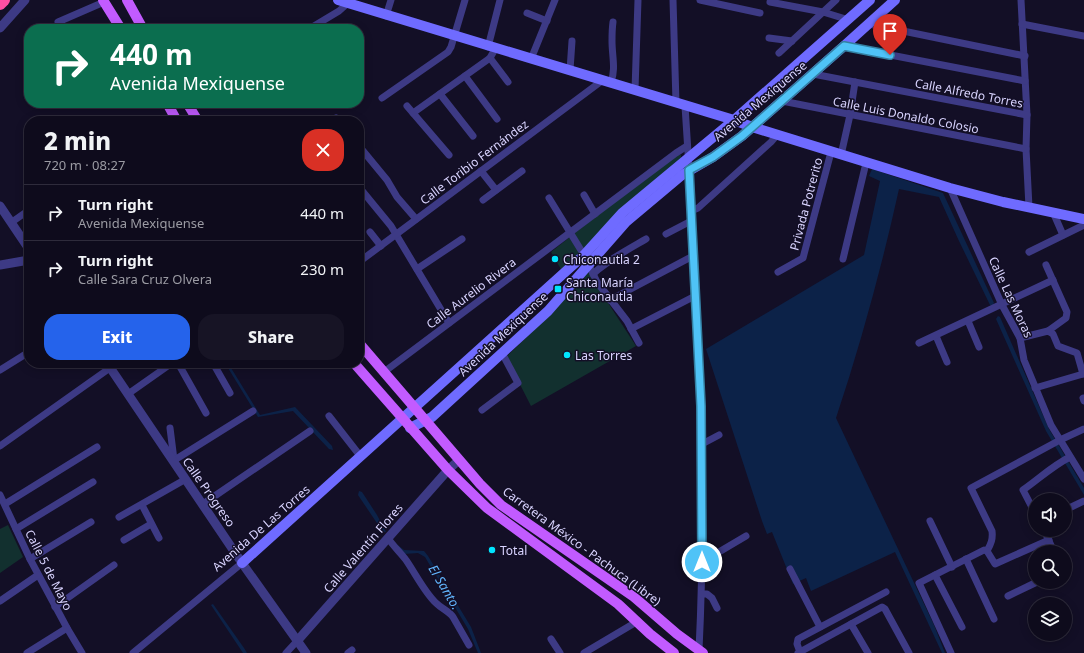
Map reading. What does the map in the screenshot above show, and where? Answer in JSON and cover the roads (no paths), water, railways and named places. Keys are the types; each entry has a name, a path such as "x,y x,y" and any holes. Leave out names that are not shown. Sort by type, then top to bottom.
{"highway":[{"path":"0,4 4,0"}],"main road":[{"path":"127,0 141,24"},
{"path":"133,0 142,17 143,24"},
{"path":"338,0 352,3 386,16 734,120 777,135 950,188 1029,207 1084,218"},
{"name":"Avenida Mexiquense","path":"403,419 584,255 622,213 688,160 870,0"},
{"name":"Avenida Mexiquense","path":"410,428 432,417 591,270 626,222 689,170 713,157 752,127 870,24 895,0"},
{"path":"105,1 118,24"},
{"path":"105,1 121,24"},
{"name":"Carretera México - Pachuca (Libre)","path":"364,349 480,484 501,505 634,598 701,652"},
{"name":"Carretera México - Pachuca (Libre)","path":"358,368 448,470 487,508 618,604 638,621 650,634 674,653"},
{"name":"Avenida De Las Torres","path":"242,563 403,419"}],"street":[{"path":"0,28 25,0"},
{"path":"386,16 390,0"},
{"path":"382,98 448,52 451,48 465,0"},
{"path":"413,113 490,58 500,0"},
{"path":"531,59 555,0"},
{"path":"635,90 638,0"},
{"path":"673,0 680,105 687,146 689,170 696,296 702,444 701,652"},
{"path":"700,0 760,13"},
{"path":"779,53 836,0"},
{"path":"1021,0 1025,56 1027,115 1026,149 1029,207"},
{"path":"58,22 105,1"},
{"path":"770,2 823,12 849,20"},
{"path":"317,24 352,3"},
{"path":"527,13 547,21"},
{"path":"607,81 614,75 612,42 613,22"},
{"path":"870,24 1025,56"},
{"path":"1022,24 1084,36"},
{"path":"769,38 792,41"},
{"path":"570,70 572,41"},
{"path":"844,46 1025,81"},
{"path":"490,58 508,82"},
{"name":"Calle Alfredo Torres","path":"813,74 1027,115"},
{"path":"465,76 497,119"},
{"name":"Calle Toribio Fernández","path":"364,258 481,171 607,81"},
{"name":"Privada Potrerito","path":"778,272 804,258 836,153 850,115 855,82"},
{"path":"440,94 473,136"},
{"name":"Calle Luis Donaldo Colosio","path":"782,101 1026,149"},
{"path":"407,106 449,155"},
{"path":"691,211 698,208 777,135"},
{"name":"Calle Aurelio Rivera","path":"384,372 687,146"},
{"path":"364,152 387,180 397,197 416,219"},
{"path":"843,259 866,163"},
{"path":"481,171 496,190"},
{"path":"483,200 522,171"},
{"name":"Calle Las Moras","path":"950,188 1002,305 1020,338 1024,360 1051,425 1070,457 1081,470 1084,479"},
{"path":"364,193 391,226 449,323"},
{"path":"584,195 595,214"},
{"path":"549,198 584,255 591,270 610,300 632,329 639,343"},
{"path":"0,206 24,241"},
{"path":"1053,212 1063,235"},
{"path":"12,222 24,214"},
{"path":"666,234 692,222"},
{"path":"1029,252 1084,225"},
{"path":"370,232 381,246"},
{"path":"417,269 462,239"},
{"path":"591,270 600,268 622,252 646,239"},
{"path":"610,300 693,256"},
{"path":"0,265 24,261"},
{"path":"1020,338 1048,331 1067,315 1046,265"},
{"path":"919,343 1053,280"},
{"path":"632,329 696,296"},
{"path":"968,320 980,347"},
{"path":"1035,388 1084,374 1077,353 1058,346 1053,334 1048,331"},
{"path":"936,336 947,362"},
{"path":"482,410 518,383 502,353"},
{"path":"0,370 24,355"},
{"path":"0,446 107,368"},
{"name":"Calle Progreso","path":"113,368 128,394 174,460 242,563 306,653"},
{"path":"128,394 165,368"},
{"path":"181,368 206,413"},
{"path":"216,368 230,393"},
{"path":"170,428 174,460 253,411"},
{"path":"329,416 361,457"},
{"path":"951,653 919,583 984,550 987,550 991,544 993,537 992,530 971,488 1060,440 1084,429"},
{"path":"203,504 310,431"},
{"path":"702,444 719,435"},
{"path":"5,504 98,447"},
{"path":"1028,500 1023,490 1042,477 1054,466 1070,457"},
{"name":"Calle Valentín Flores","path":"286,653 448,470 459,460"},
{"path":"119,517 186,479"},
{"path":"16,529 93,482"},
{"name":"Calle 5 de Mayo","path":"0,495 38,575 66,628 82,653"},
{"path":"1072,507 1084,501"},
{"path":"142,505 159,538"},
{"path":"930,521 952,567"},
{"path":"30,559 91,522"},
{"path":"124,540 151,524"},
{"path":"702,562 746,536"},
{"path":"1047,537 1050,545"},
{"path":"388,538 405,558 435,603 450,613 469,645"},
{"path":"987,550 995,564 1048,540"},
{"path":"966,559 994,619"},
{"name":"Avenida De Las Torres","path":"133,653 242,563"},
{"path":"55,606 114,565"},
{"path":"790,569 820,627"},
{"path":"0,601 38,575"},
{"path":"935,575 962,627"},
{"path":"1008,596 1028,587"},
{"path":"886,592 798,639 796,644 799,652 884,607 909,653"},
{"path":"702,594 707,594 712,598 717,608"},
{"path":"584,653 638,621"},
{"path":"851,624 868,653"},
{"path":"27,653 66,628"},
{"path":"551,639 560,653"}],"water":[{"path":"872,169 943,193 994,303 993,305 990,305 939,197 899,189 886,247 854,361 836,418 934,625 945,653 942,653 895,552 811,591 806,578 793,584 772,532 767,534 762,521 706,349 864,255 880,181 869,176"},
{"path":"998,316 1000,317 1049,429 1084,488 1084,495 1046,431 996,319"},
{"path":"228,368 231,368 260,415 295,407 332,446 333,450 329,449 293,411 258,417"},
{"path":"359,491 362,492 386,532 383,532 358,495"},
{"name":"El Santo.","path":"394,542 404,550 424,551 428,556 471,627 481,653 478,653 468,629 425,557 418,553 404,554"},
{"path":"213,604 247,653 243,653 211,605"}],"place":[{"name":"Chiconautla 2","path":"555,259"},
{"name":"Santa María Chiconautla","path":"558,289"},
{"name":"Las Torres","path":"567,355"},
{"name":"Total","path":"492,550"}]}
